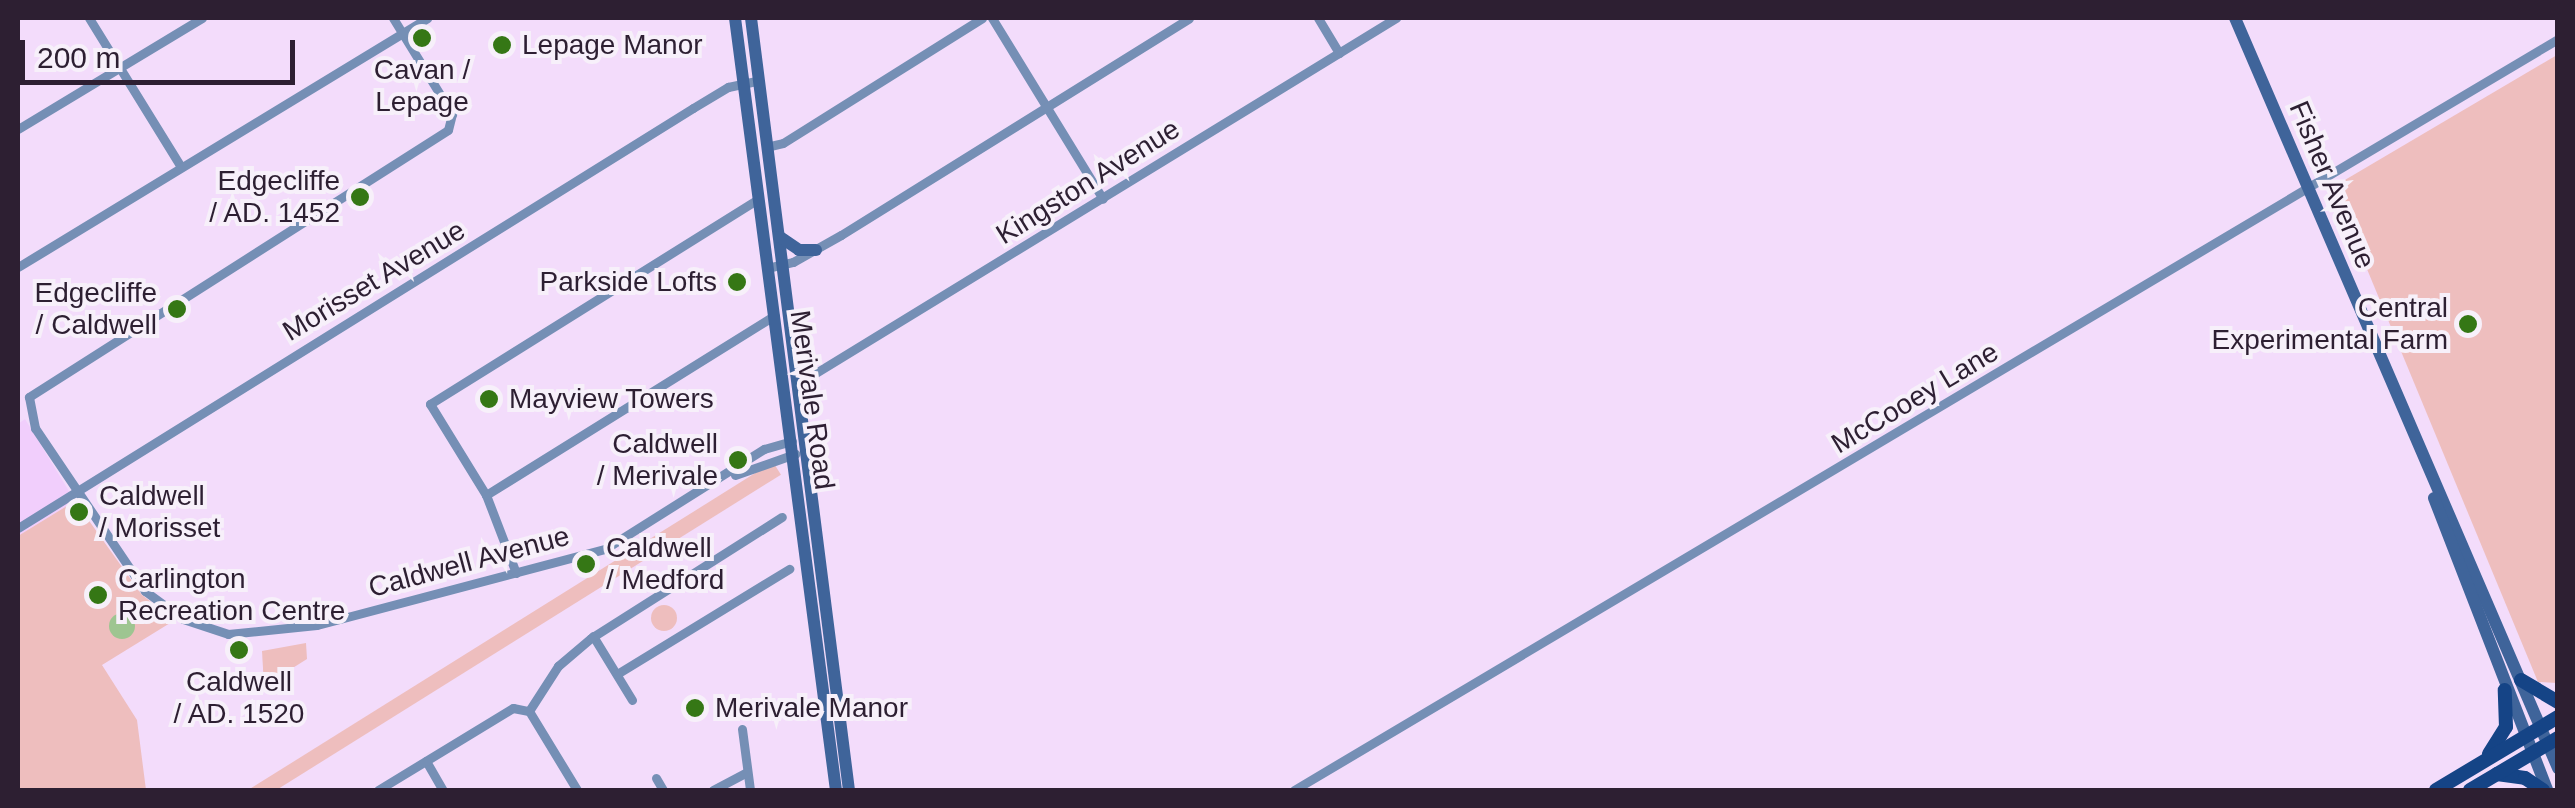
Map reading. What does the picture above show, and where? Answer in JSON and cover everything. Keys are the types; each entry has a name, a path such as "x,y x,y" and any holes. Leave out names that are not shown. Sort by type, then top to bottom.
{"main road":[{"name":"Merivale Road","path":"735,18 757,200 795,447 836,790"},
{"name":"Merivale Road","path":"751,18 810,444 849,790"},
{"name":"Fisher Avenue","path":"2235,18 2430,481 2542,727 2553,741 2558,768"},
{"path":"741,84 758,142 766,147"},
{"path":"780,237 794,248 816,250"},
{"name":"Fisher Avenue","path":"2430,481 2442,531 2545,790"},
{"path":"2521,680 2558,702"},
{"path":"2482,762 2504,734 2505,690"},
{"path":"2436,790 2558,717"},
{"path":"2470,790 2553,741"},
{"path":"2496,774 2516,775 2545,790"}],"street":[{"path":"89,18 181,166"},
{"path":"18,129 202,18"},
{"path":"393,18 402,32"},
{"path":"18,268 427,18"},
{"path":"766,147 783,143 982,18"},
{"path":"992,18 1103,198"},
{"path":"767,268 816,250 1189,18"},
{"path":"1318,18 1339,52"},
{"name":"Kingston Avenue","path":"801,382 1396,18"},
{"name":"Caldwell Avenue","path":"402,32 452,114 443,134 36,389 28,410 145,591 183,619 228,634 285,632 620,542 716,483 795,447"},
{"name":"McCooey Lane","path":"1294,790 2558,39"},
{"name":"Morisset Avenue","path":"18,528 741,84 757,80"},
{"path":"516,573 486,495 430,404 757,200"},
{"path":"486,495 774,316"},
{"path":"795,447 810,444"},
{"path":"529,711 558,666 592,636 782,517"},
{"path":"617,674 790,569"},
{"path":"592,636 632,700"},
{"path":"378,790 514,708 529,711 577,790"},
{"path":"742,730 750,790"},
{"path":"426,761 443,790"},
{"path":"713,790 747,772"},
{"path":"656,778 663,790"}],"shaded area":[{"name":"Central Experimental Farm","path":"2557,55 2558,683 2538,682 2333,187"},
{"path":"25,419 75,501 18,536 18,424"},
{"path":"773,462 781,475 276,790 248,790"},
{"path":"75,501 142,595 175,620 102,665 137,720 146,790 18,790 18,536"},
{"path":"664,605 673,609 677,618 673,627 664,631 655,627 651,618 655,609"},
{"path":"122,613 131,617 135,626 131,635 122,639 113,635 109,626 113,617"},
{"path":"306,643 307,659 264,686 262,651"}],"place":[{"name":"Cavan / Lepage","path":"422,38"},
{"name":"Lepage Manor","path":"502,45"},
{"name":"Edgecliffe / AD. 1452","path":"360,197"},
{"name":"Parkside Lofts","path":"737,282"},
{"name":"Edgecliffe / Caldwell","path":"177,309"},
{"name":"Central Experimental Farm","path":"2468,324"},
{"name":"Mayview Towers","path":"489,399"},
{"name":"Caldwell / Merivale","path":"738,460"},
{"name":"Caldwell / Morisset","path":"79,512"},
{"name":"Caldwell / Medford","path":"586,564"},
{"name":"Carlington Recreation Centre","path":"98,595"},
{"name":"Caldwell / AD. 1520","path":"239,650"},
{"name":"Merivale Manor","path":"695,708"}]}
